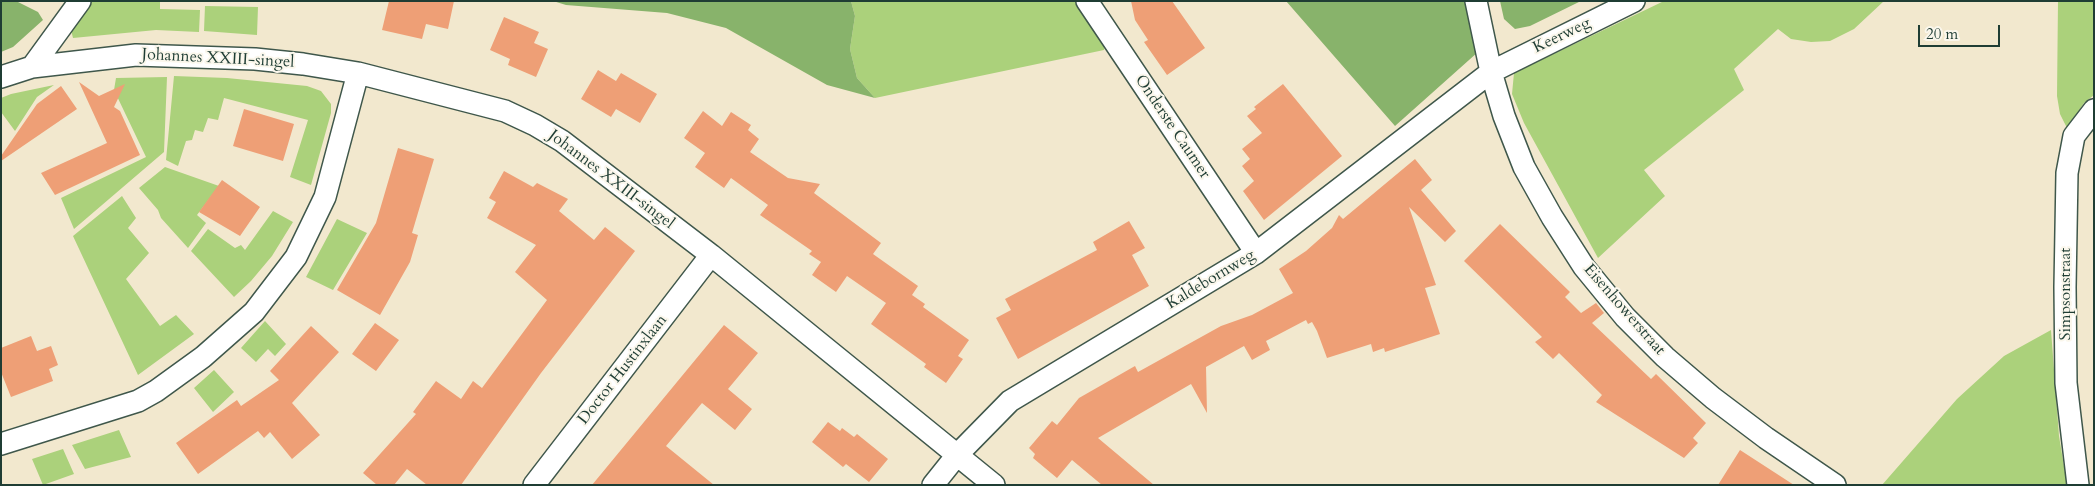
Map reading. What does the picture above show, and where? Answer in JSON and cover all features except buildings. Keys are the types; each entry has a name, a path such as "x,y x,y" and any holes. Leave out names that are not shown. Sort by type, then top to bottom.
{"street":[{"path":"32,67 80,1"},
{"name":"Onderste Caumer","path":"1087,1 1256,254"},
{"name":"Eisenhowerstraat","path":"1476,1 1491,72 1504,116 1524,167 1552,217 1584,267 1620,310 1665,357 1713,398 1766,438 1835,485"},
{"name":"Keerweg","path":"1491,72 1634,1"},
{"name":"Johannes XXIII-singel","path":"1,76 32,67 136,55 200,56 303,64 358,73 505,111 535,125 562,141 711,255 994,485"},
{"name":"Kaldebornweg","path":"933,485 957,455 1010,401 1256,254 1491,72"},
{"path":"1,444 138,401 156,391 203,357 254,312 296,257 325,197 358,73"},
{"name":"Simpsonstraat","path":"2078,485 2066,382 2066,181 2074,136 2094,110"},
{"name":"Doctor Hustinxlaan","path":"534,485 711,255"}],"green space":[{"path":"1,1 16,1 38,12 43,20 13,47 1,52"},
{"path":"90,1 160,1 160,9 200,10 199,32 156,30 73,38 71,30"},
{"path":"553,1 851,1 855,16 850,49 857,78 875,98 827,85 726,28 667,13 566,5"},
{"path":"851,1 1077,1 1106,40 1104,50 875,98 857,78 850,49 855,16"},
{"path":"1286,1 1467,1 1478,52 1395,126"},
{"path":"1500,1 1581,1 1530,26 1515,29 1504,19"},
{"path":"1664,1 1884,1 1854,29 1830,41 1811,42 1791,39 1778,29 1734,69 1744,90 1644,170 1665,196 1598,258 1524,123 1512,94 1514,73"},
{"path":"2058,1 2094,1 2094,95 2084,103 2067,128 2060,114 2057,96"},
{"path":"205,6 258,7 257,35 204,31"},
{"path":"174,76 227,78 307,86 321,91 331,104 331,113 311,185 290,177 308,120 224,98 218,120 208,118 203,132 195,130 192,140 186,141 178,166 166,160"},
{"path":"167,77 164,152 74,229 61,198 146,157 114,90 116,78"},
{"path":"54,85 37,97 15,131 1,112 1,98 11,94"},
{"path":"165,167 219,186 197,215 206,223 188,248 161,218 158,210 139,188"},
{"path":"122,196 136,218 128,228 149,253 126,279 160,326 176,315 194,334 138,375 73,236"},
{"path":"273,211 293,222 272,256 251,281 234,297 191,251 208,229 235,248 241,245 245,250"},
{"path":"337,219 367,233 333,290 306,277"},
{"path":"265,321 286,344 275,356 268,349 256,362 241,348"},
{"path":"2051,330 2059,436 2067,485 1882,485 1957,399 2004,356"},
{"path":"214,370 234,392 213,412 194,388"},
{"path":"119,430 131,457 85,469 72,445"},
{"path":"63,449 74,474 43,485 32,459"}]}
